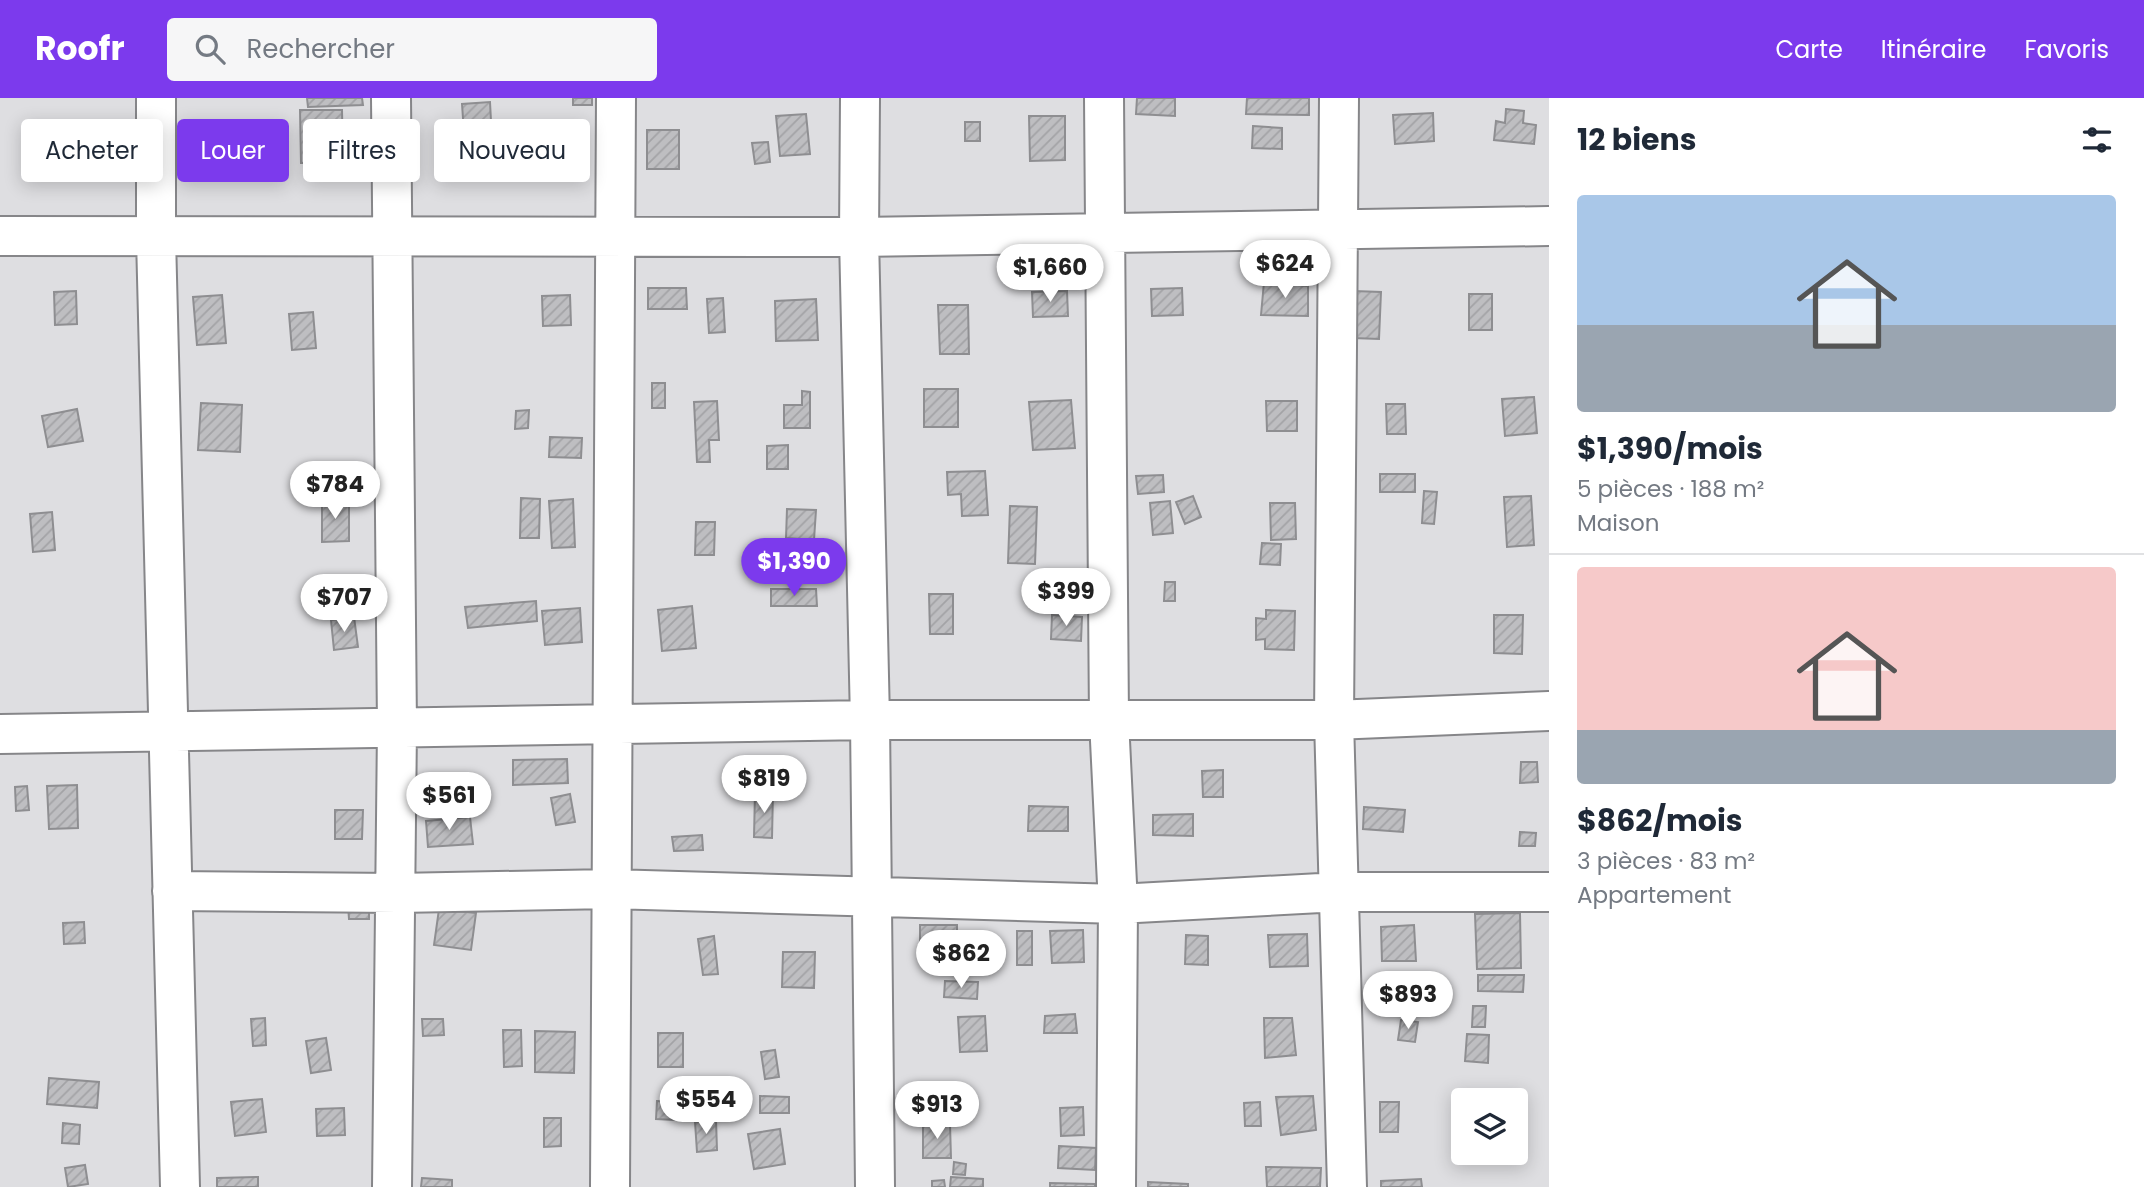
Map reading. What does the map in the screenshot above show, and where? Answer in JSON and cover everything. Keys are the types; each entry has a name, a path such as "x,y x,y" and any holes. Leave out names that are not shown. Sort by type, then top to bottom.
{"street":[{"path":"156,98 156,238 180,1187"},
{"path":"391,98 390,237 397,727 392,1187"},
{"path":"610,1187 610,724 616,98"},
{"path":"860,98 859,237 870,720 875,1187"},
{"path":"1104,98 1109,720 1118,904 1116,1187"},
{"path":"1339,98 1334,720 1347,1187"},
{"path":"0,236 859,237 1549,226"},
{"path":"0,734 870,720 1334,720 1549,711"},
{"path":"172,891 610,889 1118,904 1339,892 1549,892"}],"building":[{"path":"307,98 362,98 363,105 308,107"},
{"path":"573,98 592,98 592,105 573,105"},
{"path":"1137,98 1175,98 1175,116 1136,114"},
{"path":"1247,98 1309,98 1309,115 1246,114"},
{"path":"490,102 491,119 463,119 462,104"},
{"path":"1506,109 1524,111 1523,123 1536,125 1534,144 1494,140 1496,121 1505,123"},
{"path":"300,110 342,110 342,119 303,119 301,163"},
{"path":"1433,113 1434,141 1395,144 1393,115"},
{"path":"806,114 810,154 780,156 776,116"},
{"path":"1029,116 1065,116 1065,160 1030,161"},
{"path":"965,122 980,122 980,141 965,141"},
{"path":"1253,126 1282,128 1282,149 1252,148"},
{"path":"647,130 679,130 679,169 647,169"},
{"path":"768,142 770,162 755,164 752,143"},
{"path":"1264,282 1308,286 1308,316 1261,315"},
{"path":"648,288 686,288 687,309 648,309"},
{"path":"1182,288 1183,315 1152,316 1151,289"},
{"path":"76,291 77,324 55,325 54,292"},
{"path":"1067,291 1068,316 1033,317 1032,292"},
{"path":"1354,291 1381,292 1379,339 1353,338"},
{"path":"1469,294 1492,294 1492,330 1469,330"},
{"path":"222,295 226,343 197,345 193,297"},
{"path":"570,295 571,325 543,326 542,296"},
{"path":"723,298 725,332 709,333 707,299"},
{"path":"816,299 818,340 776,341 775,301"},
{"path":"938,305 968,305 969,354 940,354"},
{"path":"313,312 316,348 292,350 289,314"},
{"path":"652,383 665,383 665,408 652,408"},
{"path":"924,389 958,389 958,427 924,427"},
{"path":"802,391 810,392 810,428 784,428 784,405 802,405"},
{"path":"1534,397 1537,433 1505,436 1502,399"},
{"path":"1071,400 1075,448 1033,450 1029,402"},
{"path":"717,401 719,440 709,440 710,462 697,462 694,402"},
{"path":"1266,401 1297,401 1297,431 1267,431"},
{"path":"201,403 242,405 240,452 198,450"},
{"path":"1386,404 1405,404 1406,434 1387,434"},
{"path":"77,409 83,441 48,447 42,416"},
{"path":"529,410 528,428 515,429 516,411"},
{"path":"550,437 582,438 581,458 549,457"},
{"path":"788,445 788,469 767,469 767,446"},
{"path":"985,471 988,515 962,516 961,494 948,495 947,472"},
{"path":"1380,474 1415,474 1415,492 1380,492"},
{"path":"1163,475 1164,492 1138,494 1136,476"},
{"path":"1424,491 1437,492 1434,524 1422,523"},
{"path":"1193,496 1201,517 1185,524 1176,502"},
{"path":"1531,496 1534,545 1507,547 1504,497"},
{"path":"521,498 540,499 539,538 520,538"},
{"path":"573,499 575,547 552,548 549,501"},
{"path":"322,501 349,501 349,541 322,542"},
{"path":"1170,501 1173,533 1153,535 1150,503"},
{"path":"1270,503 1295,503 1296,539 1271,540"},
{"path":"1010,506 1037,507 1035,564 1008,563"},
{"path":"787,509 816,510 814,540 786,538"},
{"path":"52,512 55,550 33,552 30,514"},
{"path":"696,522 715,522 714,555 695,555"},
{"path":"1262,543 1281,544 1280,565 1260,564"},
{"path":"1047,582 1070,582 1070,596 1048,596"},
{"path":"1165,582 1175,582 1175,601 1164,601"},
{"path":"771,589 816,589 817,606 771,606"},
{"path":"929,594 953,594 953,634 930,634"},
{"path":"536,601 537,621 468,628 465,607"},
{"path":"692,606 696,648 662,651 658,610"},
{"path":"580,608 582,642 545,645 542,611"},
{"path":"1266,610 1295,611 1294,650 1265,649 1265,639 1256,640 1256,618 1266,619"},
{"path":"1052,615 1082,617 1081,641 1051,639"},
{"path":"1494,615 1523,615 1522,654 1494,653"},
{"path":"354,617 358,647 334,650 331,620"},
{"path":"567,759 568,783 513,785 513,760"},
{"path":"1521,762 1537,762 1538,782 1520,783"},
{"path":"1223,770 1223,797 1203,797 1202,771"},
{"path":"77,785 78,828 49,829 47,786"},
{"path":"27,786 29,810 16,811 15,787"},
{"path":"755,792 773,792 772,838 754,837"},
{"path":"570,794 575,822 556,825 551,798"},
{"path":"1029,806 1068,807 1068,831 1028,831"},
{"path":"1364,807 1405,810 1403,832 1363,829"},
{"path":"335,810 363,810 362,839 335,839"},
{"path":"1193,814 1193,836 1153,835 1153,815"},
{"path":"470,817 473,844 428,847 426,821"},
{"path":"1520,832 1536,833 1535,846 1519,846"},
{"path":"702,835 703,850 674,851 672,837"},
{"path":"348,905 369,905 369,919 349,919"},
{"path":"439,909 476,913 471,950 434,945"},
{"path":"1520,913 1521,968 1477,969 1475,914"},
{"path":"84,922 85,943 64,944 63,923"},
{"path":"920,925 957,925 957,957 920,957"},
{"path":"1414,925 1416,961 1382,961 1381,927"},
{"path":"1083,930 1084,962 1052,963 1050,931"},
{"path":"1017,931 1032,931 1032,965 1017,965"},
{"path":"1307,934 1308,966 1270,967 1268,935"},
{"path":"1186,935 1208,936 1208,965 1185,964"},
{"path":"714,936 718,974 703,975 698,939"},
{"path":"961,938 986,938 986,968 961,968"},
{"path":"783,952 815,952 814,988 782,987"},
{"path":"1478,975 1524,975 1523,992 1478,991"},
{"path":"1379,976 1415,979 1413,1000 1378,997"},
{"path":"945,981 978,982 977,999 944,997"},
{"path":"1473,1006 1486,1006 1485,1027 1472,1027"},
{"path":"1075,1014 1077,1033 1044,1033 1045,1016"},
{"path":"985,1016 987,1051 960,1052 958,1017"},
{"path":"265,1018 266,1045 253,1046 251,1019"},
{"path":"1264,1018 1292,1018 1296,1055 1265,1058"},
{"path":"422,1019 443,1019 444,1035 423,1036"},
{"path":"1401,1020 1418,1022 1415,1042 1398,1040"},
{"path":"503,1030 521,1030 522,1066 504,1067"},
{"path":"535,1031 575,1032 574,1073 535,1072"},
{"path":"658,1033 683,1033 683,1067 658,1067"},
{"path":"1467,1034 1489,1035 1488,1063 1465,1061"},
{"path":"326,1038 331,1070 311,1073 306,1041"},
{"path":"775,1050 779,1077 765,1079 761,1052"},
{"path":"49,1078 99,1082 97,1108 47,1104"},
{"path":"760,1096 789,1097 789,1113 760,1113"},
{"path":"1313,1096 1316,1130 1281,1135 1276,1097"},
{"path":"925,1097 942,1097 941,1118 924,1118"},
{"path":"262,1099 266,1132 235,1136 231,1102"},
{"path":"657,1101 675,1102 674,1120 656,1119"},
{"path":"1260,1102 1261,1126 1245,1126 1244,1103"},
{"path":"1380,1102 1399,1102 1398,1132 1380,1132"},
{"path":"1083,1107 1084,1135 1061,1136 1060,1108"},
{"path":"344,1108 345,1135 317,1136 316,1109"},
{"path":"544,1118 561,1118 561,1146 544,1147"},
{"path":"716,1120 717,1150 697,1152 695,1122"},
{"path":"63,1123 80,1125 79,1144 62,1143"},
{"path":"923,1124 950,1124 951,1158 923,1158"},
{"path":"780,1129 785,1164 754,1169 748,1134"},
{"path":"1059,1146 1096,1148 1095,1170 1058,1168"},
{"path":"954,1162 966,1164 965,1175 953,1174"},
{"path":"85,1165 88,1184 68,1187 65,1168"},
{"path":"1266,1167 1321,1168 1320,1187 1267,1187"},
{"path":"258,1177 258,1187 217,1187 217,1178"},
{"path":"951,1177 983,1179 983,1187 950,1187"},
{"path":"422,1178 452,1180 452,1187 421,1187"},
{"path":"1421,1179 1422,1187 1381,1187 1381,1181"},
{"path":"944,1180 945,1187 932,1187 932,1181"},
{"path":"1148,1182 1188,1184 1188,1187 1148,1187"},
{"path":"1050,1183 1095,1184 1095,1187 1050,1187"}]}
